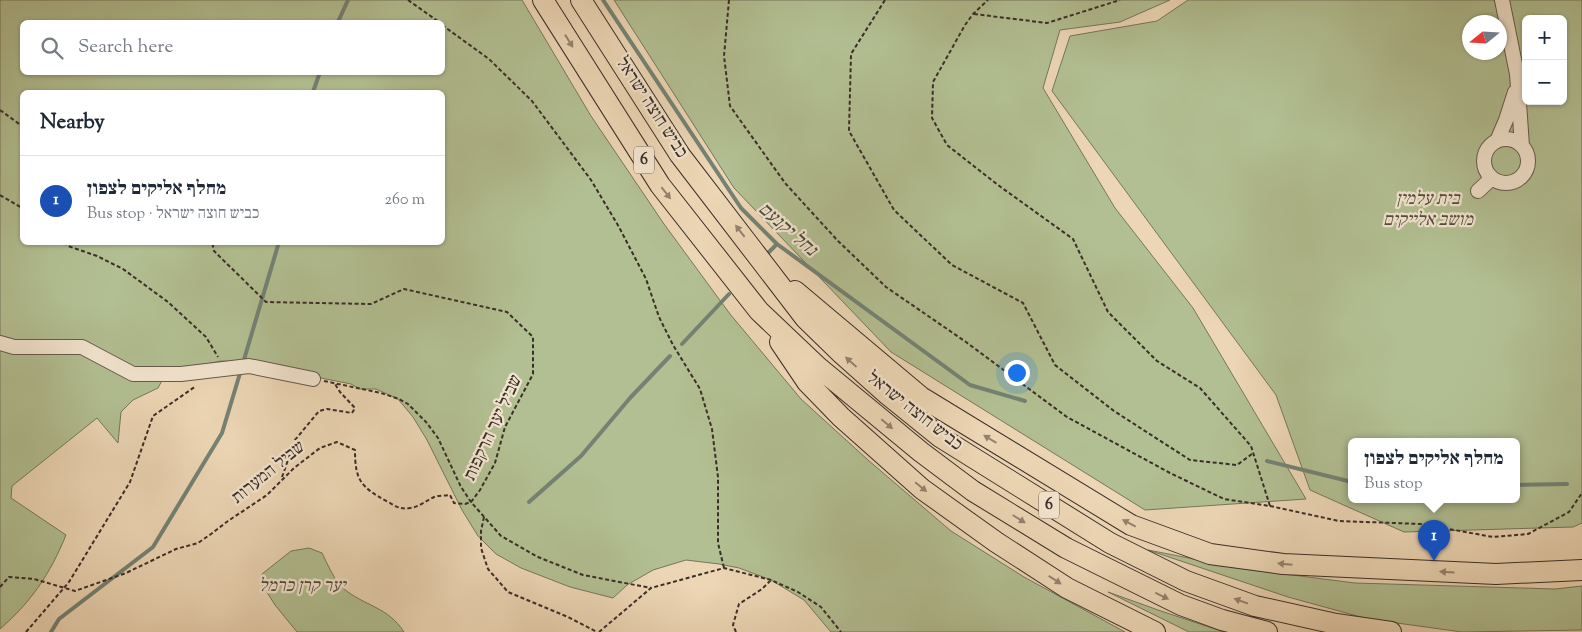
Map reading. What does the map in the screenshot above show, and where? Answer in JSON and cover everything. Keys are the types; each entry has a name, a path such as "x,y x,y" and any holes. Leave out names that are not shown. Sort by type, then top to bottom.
{"highway":[{"name":"כביש חוצה ישראל","path":"543,0 660,185 759,311 818,367 921,452 973,491 1066,548 1181,605 1222,620 1267,632"},
{"name":"כביש חוצה ישראל","path":"581,0 680,155 805,318 882,390 933,432 1110,543 1186,581 1255,606 1336,624 1391,632"},
{"path":"770,270 921,397 1131,525 1210,554 1283,564 1496,574 1582,570"},
{"path":"759,311 807,382 841,417 922,489 996,542 1067,588 1155,632"},
{"path":"1496,574 1567,564 1582,560"}],"lane":[{"path":"1502,0 1517,74 1522,146"},
{"path":"1497,141 1514,98 1517,74"},
{"path":"1511,139 1522,146 1527,152 1529,159 1525,174 1520,179 1506,184 1492,178 1485,165 1484,158 1491,145 1497,141 1511,139"},
{"path":"1478,191 1492,178"},
{"path":"0,343 14,346 82,347 133,374 181,374 249,366 313,379"}],"path":[{"path":"408,0 436,20"},
{"path":"728,0 724,56 730,106 785,183 838,241 886,287 966,342 1067,417 1170,473 1224,499 1270,506 1339,522 1421,524 1493,537 1528,534 1569,512 1582,493"},
{"path":"885,0 851,54 850,131 894,210 952,265 1023,303 1055,365 1114,410 1190,460 1237,465 1253,454"},
{"path":"988,0 973,14 933,82 932,118 947,145 998,185 1073,239 1108,312 1157,361 1200,388 1251,446 1270,506"},
{"path":"973,14 1047,23 1120,0"},
{"path":"445,27 488,59 532,101 591,180 620,227 646,279 659,317 673,345 700,389 710,421 718,477 718,543 724,568"},
{"path":"0,110 20,125"},
{"path":"0,195 20,207"},
{"path":"67,245 97,256 123,269 168,302 206,337 226,369"},
{"name":"שביל יער הרקפות","path":"213,245 214,251 266,302 371,304 404,290 507,312 514,318 533,337 533,374 505,427 495,463 471,502"},
{"path":"313,379 381,393 408,404 426,422 438,438 461,487 471,502 501,536 538,557 583,574 650,588"},
{"path":"26,632 69,582 130,482 153,416 199,384"},
{"path":"281,479 294,440 319,411 327,409 352,413 356,408 340,392 335,384"},
{"name":"שביל המערות","path":"0,587 8,577 34,579 75,591 126,573 176,549 198,543 267,495 281,479 320,448 337,442 355,450 355,466 361,484 373,494 401,509 424,504 435,496 450,495 454,503 465,504 471,502"},
{"path":"484,517 481,531 481,548 488,569 508,592 568,617 598,632 650,588 724,568 771,580 798,592 821,607 841,632"},
{"path":"736,632 733,625 739,604 762,589 771,580"}],"green space":[{"path":"0,0 522,0 591,116 664,224 730,314 801,399 868,460 951,531 1024,577 1125,632 831,632 804,600 771,580 739,568 686,560 653,570 627,585 613,598 570,587 521,568 496,554 478,536 462,510 427,440 413,417 398,399 376,389 360,389 351,384 258,363 221,361 187,368 168,369 158,388 133,400 121,412 118,443 97,418 12,486 11,498 66,535 47,574 31,597 0,629"},
{"path":"614,0 1170,0 1120,22 1060,30 1043,88 1115,208 1193,308 1306,499 1145,510 891,352 734,188"},
{"name":"בית עלמין מושב אלייקים","path":"1188,0 1582,0 1582,523 1573,527 1404,532 1310,490 1276,395 1052,91 1070,36 1157,21"},
{"name":"יער קרן כרמל","path":"309,548 322,553 334,577 344,589 391,617 404,632 297,632 275,605 263,586 262,574 291,551"},
{"path":"1148,550 1245,569 1355,583 1555,589 1582,586 1582,630 1462,632 1368,619 1288,597"},
{"path":"1108,592 1158,610 1224,632 1189,632"}],"waterway":[{"path":"339,20 348,0"},
{"name":"נחל יקנעם","path":"603,0 741,208 777,244 970,385 1025,401"},
{"path":"314,90 319,75"},
{"path":"768,253 777,244"},
{"path":"243,363 278,245"},
{"path":"682,344 729,294"},
{"path":"529,502 581,456 630,398 670,356"},
{"path":"51,632 59,619 153,547 222,433 241,370"},
{"name":"נחל יקנעם","path":"1267,461 1348,481"},
{"name":"נחל יקנעם","path":"1520,485 1567,484"}],"place":[{"name":"מחלף אליקים לצפון","path":"1434,561"}]}
